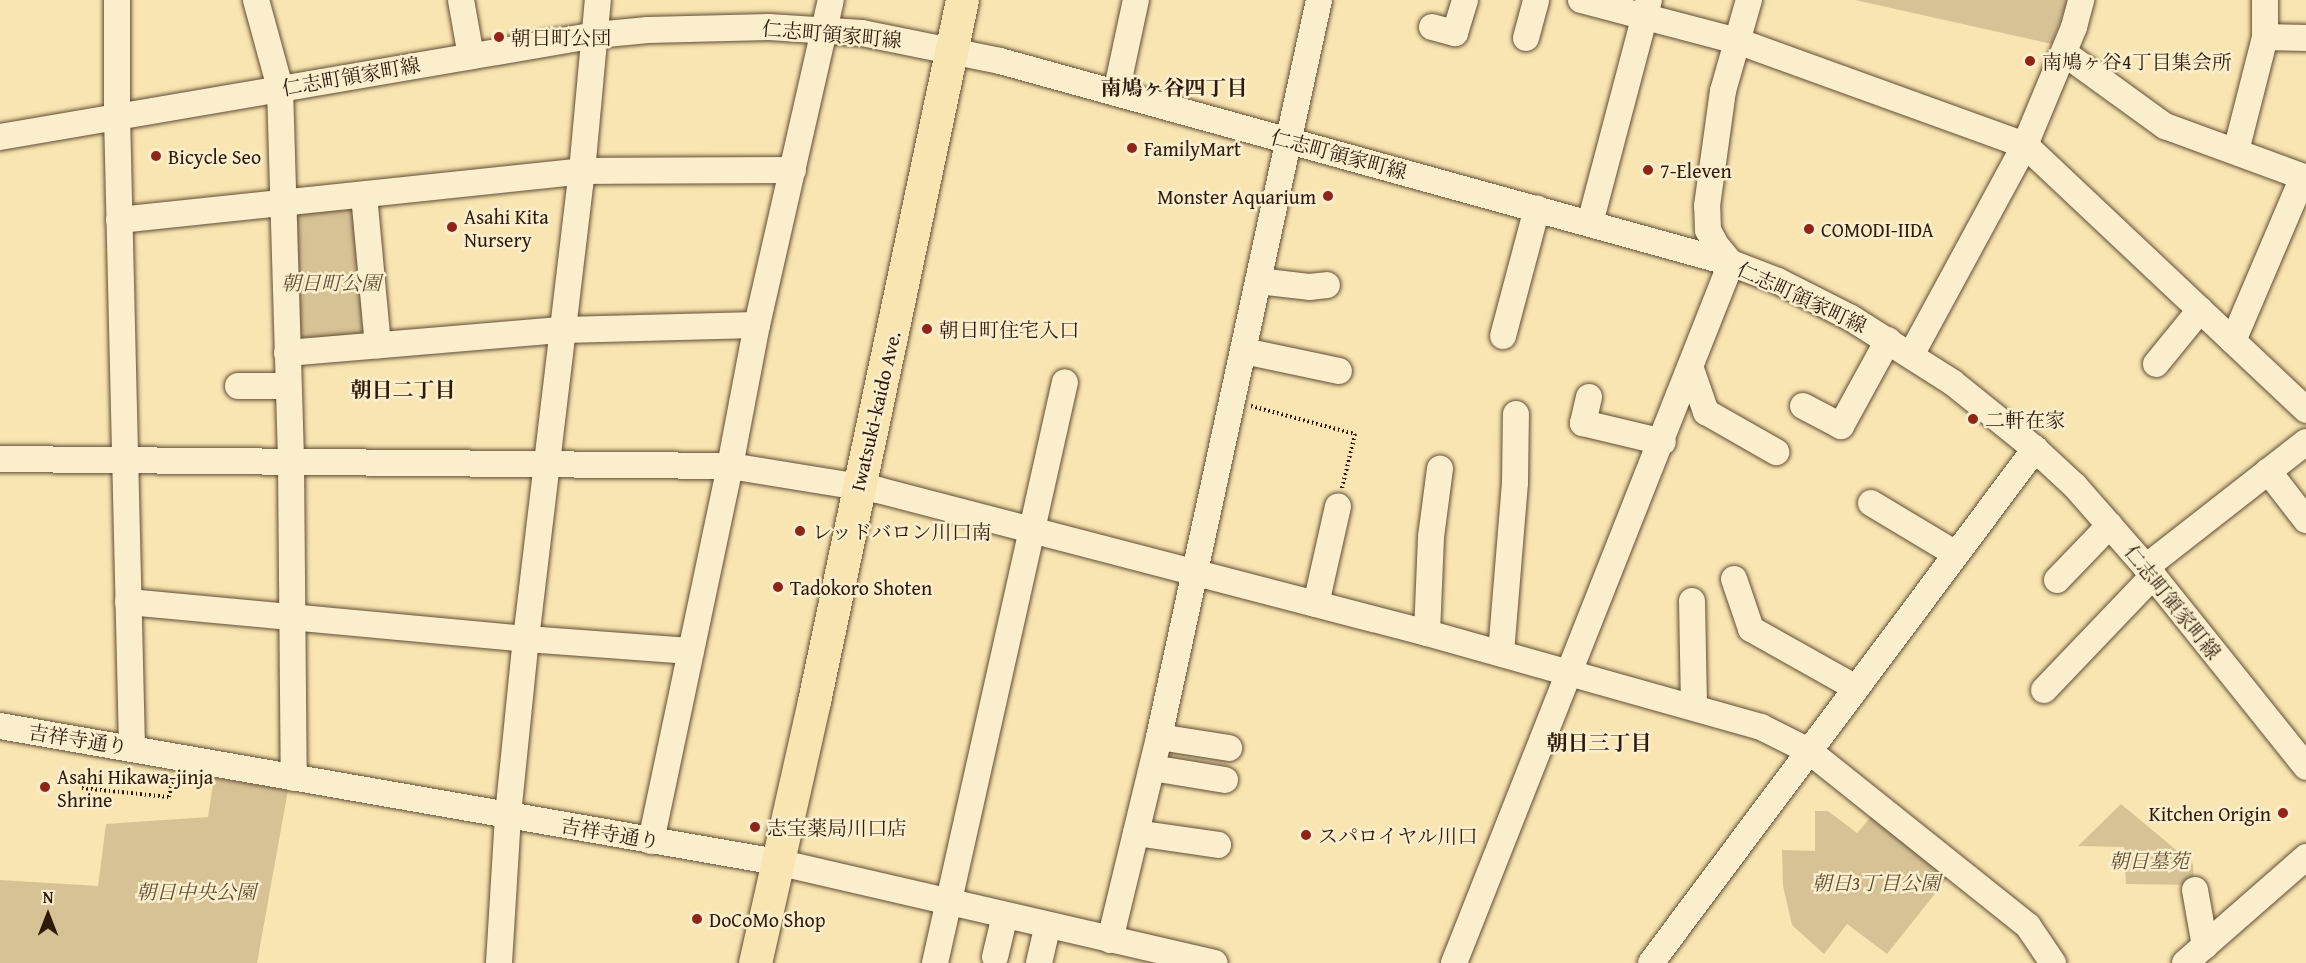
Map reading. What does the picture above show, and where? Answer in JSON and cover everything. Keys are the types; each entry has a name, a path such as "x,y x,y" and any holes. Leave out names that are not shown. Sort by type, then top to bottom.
{"highway":[{"name":"Iwatsuki-kaido Ave.","path":"962,0 962,53"},
{"name":"Iwatsuki-kaido Ave.","path":"777,963 788,864 868,488 962,53 985,0"},
{"name":"Iwatsuki-kaido Ave.","path":"755,963 788,864"}],"street":[{"path":"117,0 119,220 132,748"},
{"path":"256,0 280,88 291,464 294,778"},
{"path":"461,0 471,56"},
{"path":"498,963 508,815 526,639 582,171 598,0"},
{"path":"651,840 730,466 757,325 831,0"},
{"path":"1116,93 1136,0"},
{"path":"1110,940 1196,572 1319,0"},
{"path":"1432,27 1455,33 1466,0"},
{"path":"1526,38 1536,0"},
{"path":"1581,0 1646,9 2025,145 2306,410"},
{"path":"1454,963 1568,672 1663,442 1731,263 1716,245 1708,230 1707,206 1723,91 1749,0"},
{"path":"1911,355 2025,145 2064,53 2081,0"},
{"path":"2236,151 2265,37 2265,0"},
{"path":"1590,223 1646,9"},
{"name":"仁志町領家町線","path":"0,137 117,115 596,35 711,27 825,30 890,37 962,53 1537,208 1731,263 1816,300 1888,340 1952,382 2035,448 2075,486 2149,572 2306,767"},
{"path":"2265,37 2306,38"},
{"path":"2064,53 2165,126 2304,177 2233,341"},
{"path":"119,220 582,171 794,170"},
{"path":"364,195 378,345"},
{"path":"1503,336 1537,208"},
{"path":"1258,281 1309,288 1327,285"},
{"path":"2156,364 2200,310"},
{"path":"287,353 563,330 757,325"},
{"path":"1803,406 1841,426 1888,340"},
{"path":"1244,351 1339,371"},
{"path":"1690,369 1706,412 1776,452"},
{"path":"935,963 1065,382"},
{"path":"238,386 288,386"},
{"path":"1589,397 1583,423 1663,442"},
{"path":"1501,653 1515,482 1516,414"},
{"path":"2044,690 2149,572 2268,471 2306,442"},
{"path":"1651,963 2035,448"},
{"path":"0,459 291,464 730,466 868,488 1427,633 1694,706 1761,728 1809,751 2028,926 2054,963"},
{"path":"1427,633 1431,537 1440,469"},
{"path":"2268,471 2306,520"},
{"path":"1871,503 1956,554"},
{"path":"1316,604 1338,506"},
{"path":"2057,580 2110,525"},
{"path":"1734,579 1751,629 1856,688"},
{"path":"1692,601 1694,706"},
{"path":"128,602 526,639 691,651"},
{"name":"吉祥寺通り","path":"0,726 788,864 1110,940 1151,956 1215,963"},
{"path":"1159,737 1229,748"},
{"path":"1152,768 1225,780"},
{"path":"1136,833 1218,845"},
{"path":"2185,963 2306,856"},
{"path":"2194,890 2205,946"},
{"path":"995,957 1005,915"},
{"path":"1039,963 1048,925"}],"path":[{"path":"1233,401 1355,434 1338,506"},
{"path":"82,788 169,797 177,756"}],"green space":[{"path":"1855,0 2068,0 2052,44"},
{"name":"朝日町公園","path":"353,206 365,336 306,340 297,333 293,220 301,212"},
{"name":"朝日中央公園","path":"214,778 288,790 257,963 0,963 0,880 98,886 106,824 208,817"},
{"name":"朝日墓苑","path":"2121,804 2193,864 2194,885 2126,884 2124,847 2078,846"},
{"name":"朝日3丁目公園","path":"1815,811 1828,811 1857,833 1873,815 1950,875 1887,954 1847,924 1824,954 1792,925 1783,886 1782,850 1815,851"}],"place":[{"name":"朝日町公団","path":"499,37"},
{"name":"南鳩ヶ谷4丁目集会所","path":"2030,61"},
{"name":"FamilyMart","path":"1132,148"},
{"name":"Bicycle Seo","path":"156,156"},
{"name":"7-Eleven","path":"1648,170"},
{"name":"Monster Aquarium","path":"1328,196"},
{"name":"Asahi Kita Nursery","path":"452,227"},
{"name":"COMODI-IIDA","path":"1809,229"},
{"name":"朝日町住宅入口","path":"927,329"},
{"name":"二軒在家","path":"1973,419"},
{"name":"レッドバロン川口南","path":"800,531"},
{"name":"Tadokoro Shoten","path":"778,587"},
{"name":"Asahi Hikawa-jinja Shrine","path":"45,787"},
{"name":"Kitchen Origin","path":"2283,813"},
{"name":"志宝薬局川口店","path":"755,827"},
{"name":"スパロイヤル川口","path":"1306,835"},
{"name":"DoCoMo Shop","path":"697,919"}],"district":[{"name":"南鳩ヶ谷四丁目","path":"1174,88"},
{"name":"朝日二丁目","path":"403,390"},
{"name":"朝日三丁目","path":"1599,743"}]}
